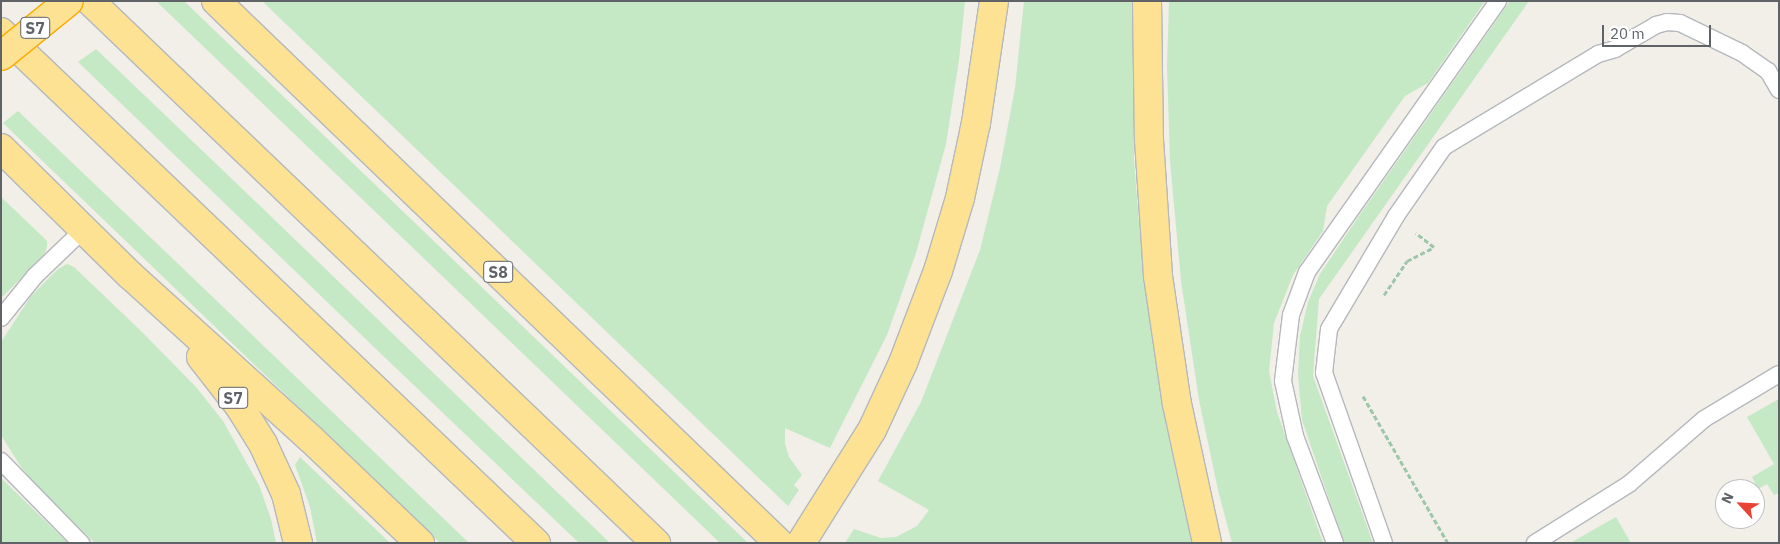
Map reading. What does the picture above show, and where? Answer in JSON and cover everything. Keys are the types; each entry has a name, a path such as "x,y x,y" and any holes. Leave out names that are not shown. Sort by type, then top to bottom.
{"highway":[{"name":"S7","path":"1,56 69,1"},
{"path":"90,1 656,543"},
{"name":"S8","path":"216,1 779,543"},
{"path":"802,543 872,430 903,363 938,271 960,198 976,123 994,1"},
{"path":"1147,1 1149,140 1158,276 1177,404 1207,543"},
{"path":"1,32 536,543"},
{"name":"S7","path":"1,148 130,275 198,354 240,408 262,444 286,494 298,543"},
{"path":"130,275 311,439 420,543"}],"lane":[{"path":"1335,543 1295,436 1283,381 1291,315 1307,272 1498,1"},
{"path":"1384,543 1324,372 1329,329 1396,216 1444,147 1598,54 1615,49 1656,26 1667,22 1680,23 1742,53 1768,71 1779,90"},
{"path":"1,318 35,276 84,229"},
{"path":"1535,543 1629,484 1704,419 1779,374"},
{"path":"1,461 81,543"}],"path":[{"path":"1379,301 1407,261 1434,247 1396,216"},
{"path":"1360,391 1448,543"}],"green space":[{"path":"156,1 184,1 748,543 720,543"},
{"path":"262,1 965,1 959,60 946,144 916,253 887,335 830,448 785,428 785,444 789,457 802,475 794,485 799,490 788,506"},
{"path":"1024,1 1133,1 1134,160 1140,235 1166,426 1194,543 845,543 854,529 881,538 896,537 917,526 929,510 878,481 921,402 980,250 1000,168 1015,88"},
{"path":"1169,1 1485,1 1428,83 1405,96 1327,206 1323,231 1293,275 1274,323 1269,371 1277,412 1323,543 1232,543 1218,490 1199,400 1181,281 1170,161 1167,65"},
{"path":"1510,1 1529,1 1319,299 1313,376 1373,543 1344,543 1302,420 1298,375 1300,336 1308,302 1320,274"},
{"path":"96,49 610,543 579,543 376,349 78,62"},
{"path":"18,111 469,543 440,543 3,123"},
{"path":"1,197 47,241 47,246 44,256 1,298"},
{"path":"67,264 74,267 142,332 196,387 223,421 259,485 271,519 276,543 95,543 36,485 21,467 1,435 1,342 31,296 58,269"},
{"path":"1779,399 1779,493 1774,495 1767,484 1765,485 1765,479 1753,479 1752,477 1774,464 1747,417"},
{"path":"300,457 390,543 317,543 310,507 295,465"},
{"path":"1,478 68,543 1,543"},
{"path":"1616,517 1631,543 1571,543 1572,542"}]}
